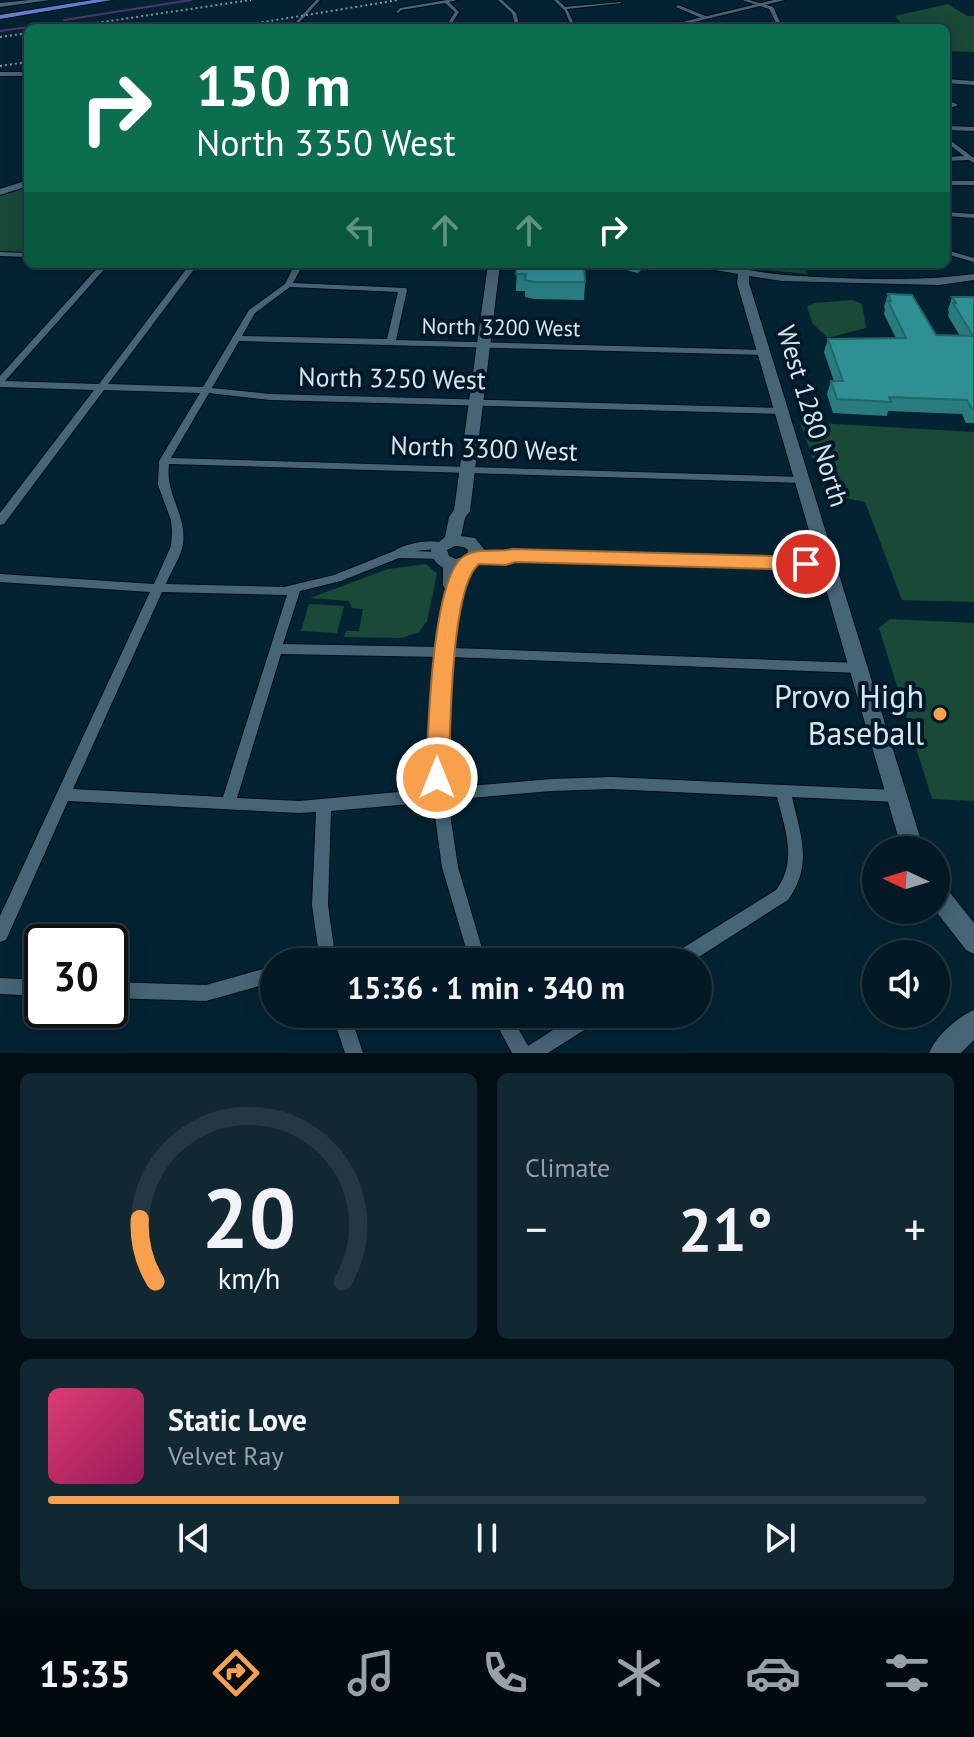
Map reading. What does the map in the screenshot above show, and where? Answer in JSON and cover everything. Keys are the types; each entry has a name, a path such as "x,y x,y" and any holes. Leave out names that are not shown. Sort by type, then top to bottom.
{"highway":[{"path":"0,15 82,0"},
{"path":"0,15 108,0"}],"street":[{"path":"0,5 47,0"},
{"path":"296,24 318,0"},
{"path":"399,11 455,0"},
{"path":"500,0 514,13 517,24"},
{"path":"556,0 572,24"},
{"path":"744,0 774,12 779,24"},
{"path":"678,24 782,0"},
{"path":"564,8 618,1"},
{"path":"445,2 452,4 457,12 450,24"},
{"path":"678,6 706,18"},
{"path":"2,74 24,74"},
{"path":"950,81 974,83"},
{"path":"950,128 974,129"},
{"path":"950,142 971,160"},
{"path":"950,159 971,160"},
{"path":"950,183 974,183"},
{"path":"0,192 24,184"},
{"path":"950,214 974,216"},
{"path":"950,253 974,260"},
{"path":"0,254 24,255"},
{"path":"0,383 101,268"},
{"path":"0,521 191,268"},
{"path":"0,934 177,546 176,511 163,492 160,477 164,461 203,390 252,312 288,285 297,268"},
{"path":"474,948 453,882 440,796 437,743 453,593 449,585 467,517 462,511 466,470 481,344 494,268"},
{"path":"716,268 782,278 915,282 974,277"},
{"name":"West 1280 North","path":"744,274 743,283 909,836"},
{"path":"288,285 403,290 391,342"},
{"name":"North 3200 West","path":"237,338 764,352"},
{"name":"North 3250 West","path":"0,383 203,390 270,397 782,411"},
{"name":"North 3300 West","path":"164,461 803,480"},
{"path":"0,578 158,588 294,590 337,578 398,554 458,552 506,559 512,555 829,564"},
{"path":"228,804 294,590"},
{"path":"276,649 860,668"},
{"path":"64,795 324,806 581,783 896,796"},
{"path":"698,948 782,895 792,883 797,860 783,790"},
{"path":"322,948 320,897 324,806"},
{"path":"950,911 974,942"},
{"path":"128,991 206,993 260,978"},
{"path":"0,986 24,987"},
{"path":"942,1053 974,1023"},
{"path":"346,1028 354,1053"},
{"path":"508,1028 522,1053"},
{"path":"532,1053 572,1028"}],"green space":[{"path":"948,4 967,16 974,16 974,52 950,51 950,24 902,24 895,16"},
{"path":"24,186 24,252 0,252 0,194"},
{"path":"745,268 804,268 808,274"},
{"path":"853,300 862,304 866,328 828,338 813,324 807,307 814,303"},
{"path":"800,422 974,432 974,602 902,600 865,502 825,494"},
{"path":"426,564 437,574 427,621 419,632 402,638 344,637 346,631 359,631 363,609 352,608 349,601 310,598 388,569"},
{"path":"309,604 344,606 337,633 301,631"},
{"name":"Provo High Baseball","path":"890,619 974,623 974,801 932,799 879,628"}],"building":[{"path":"517,268 584,268 585,282 534,282 525,280 526,274 516,274"},
{"path":"888,294 912,295 936,335 973,336 952,297 974,297 974,409 967,400 889,397 891,402 837,399 831,381 843,381 828,339 906,338 888,301 891,301"}],"waterway":[{"path":"64,20 191,0"},
{"path":"0,31 24,28"}],"railway":[{"path":"89,24 251,0"},
{"path":"251,24 398,0"},
{"path":"0,37 24,34"},
{"path":"0,66 24,63"}],"place":[{"name":"Provo High Baseball","path":"940,714"}],"route":[{"path":"437,778 440,703 453,593 466,564 475,557 506,559 512,555 806,564"}]}
